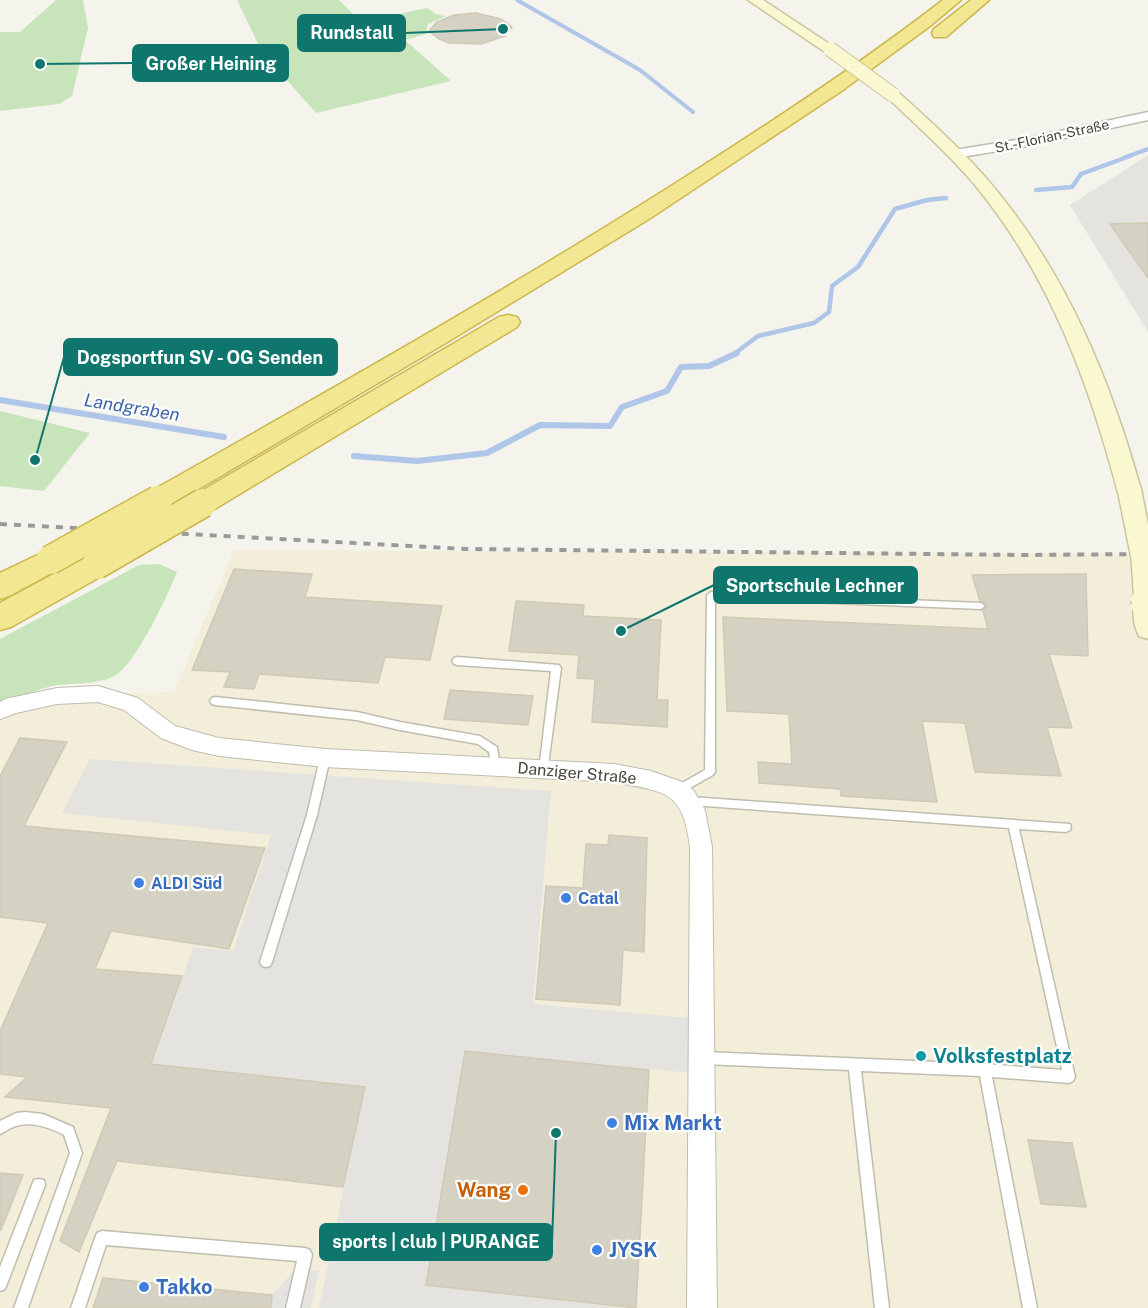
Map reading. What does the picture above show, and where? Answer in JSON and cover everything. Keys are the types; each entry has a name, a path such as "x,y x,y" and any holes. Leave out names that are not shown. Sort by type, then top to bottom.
{"highway":[{"path":"0,586 158,500 406,357 644,213 790,118 953,0"},
{"path":"0,618 96,565 432,369 660,225 812,123 923,45 981,0"}],"main road":[{"path":"754,0 830,49 893,95 982,183 1024,239 1063,304 1085,349 1103,397 1130,493 1143,558 1147,617"}],"street":[{"name":"St.-Florian-Straße","path":"955,154 1028,142 1148,116"},
{"name":"Danziger Straße","path":"0,711 12,705 57,696 98,694 131,704 168,732 192,741 219,747 325,759 615,773 650,780 685,796"},
{"path":"685,796 699,823 701,847 702,1308"}],"lane":[{"path":"685,796 710,772 711,595 981,606"},
{"path":"457,661 556,668 544,770"},
{"path":"215,701 357,716 480,740 494,750 495,767"},
{"path":"266,962 312,815 325,759"},
{"path":"685,796 1066,827"},
{"path":"702,1058 985,1070 1069,1077 1013,824"},
{"path":"854,1065 882,1308"},
{"path":"985,1070 1030,1308"},
{"path":"0,1128 8,1121 29,1118 50,1120 69,1131 76,1153 21,1308"},
{"path":"0,1284 39,1185"},
{"path":"78,1308 102,1238 305,1255 293,1308"}],"shaded area":[{"path":"1148,155 1148,332 1070,205"},
{"path":"234,550 1148,554 1148,1308 0,1308 0,711 98,694 174,692"},
{"path":"90,759 551,791 533,1004 701,1019 702,1074 465,1051 426,1285 624,1308 319,1308 365,1086 153,1063 193,947 233,951 271,835 62,813"},
{"path":"319,1270 311,1308 269,1308 272,1295 292,1273"}],"green space":[{"path":"56,0 83,0 88,28 72,96 59,104 0,111 0,32 20,32"},
{"path":"237,0 339,0 361,22 427,8 436,14 446,16 428,24 426,34 405,40 451,81 316,113 262,52"},
{"path":"0,411 90,433 44,491 0,486"},
{"path":"159,564 177,572 151,628 124,668 116,675 101,681 52,686 0,706 0,639 139,565"}],"building":[{"path":"476,13 501,19 512,27 505,36 481,44 449,43 429,31 437,22 454,15"},
{"path":"1148,223 1148,278 1110,224"},
{"path":"234,569 312,574 305,597 442,606 430,660 385,657 378,683 259,674 254,689 224,687 230,672 192,670"},
{"path":"1086,574 1088,656 1049,654 1072,728 1047,727 1061,776 975,772 965,723 922,721 937,802 841,796 840,789 759,783 758,762 792,764 789,714 727,711 723,617 988,629 983,611 987,606 980,601 972,575"},
{"path":"516,601 584,605 583,616 661,620 657,700 668,700 667,727 592,722 595,679 577,678 579,655 509,651"},
{"path":"450,690 533,696 528,725 444,719"},
{"path":"20,738 67,742 24,826 265,848 229,949 111,931 95,969 182,976 151,1064 365,1087 343,1187 117,1161 79,1252 60,1241 111,1108 5,1097 27,1077 0,1074 0,1031 48,923 0,917 0,776"},
{"path":"609,835 647,838 644,952 623,950 620,1005 536,999 546,886 583,888 586,844 608,845"},
{"path":"465,1051 649,1070 636,1308 426,1285"},
{"path":"1028,1140 1072,1143 1086,1207 1041,1204"},
{"path":"0,1173 23,1175 1,1230 0,1230"},
{"name":"Takko","path":"103,1278 272,1295 271,1308 93,1308"}],"waterway":[{"path":"517,0 640,70 693,112"},
{"name":"Landgraben","path":"1126,157 1148,149"},
{"name":"Landgraben","path":"1036,190 1072,187 1081,174 1130,156"},
{"name":"Landgraben","path":"734,354 758,336 814,323 829,312 832,286 858,267 895,209 927,200 946,198"},
{"name":"Landgraben","path":"354,456 417,461 487,453 540,425 610,426 622,407 667,391 681,367 709,366 737,353"},
{"name":"Landgraben","path":"0,400 224,437"}],"railway":[{"path":"0,524 466,549 1022,555 1148,554"}],"place":[{"name":"Rundstall","path":"503,29"},
{"name":"Großer Heining","path":"40,64"},
{"name":"Dogsportfun SV - OG Senden","path":"35,460"},
{"name":"Sportschule Lechner","path":"621,631"},
{"name":"ALDI Süd","path":"139,883"},
{"name":"Catal","path":"566,898"},
{"name":"Volksfestplatz","path":"921,1056"},
{"name":"Mix Markt","path":"612,1123"},
{"name":"sports | club | PURANGE","path":"556,1133"},
{"name":"Wang","path":"523,1190"},
{"name":"JYSK","path":"597,1250"},
{"name":"Takko","path":"144,1287"}]}
